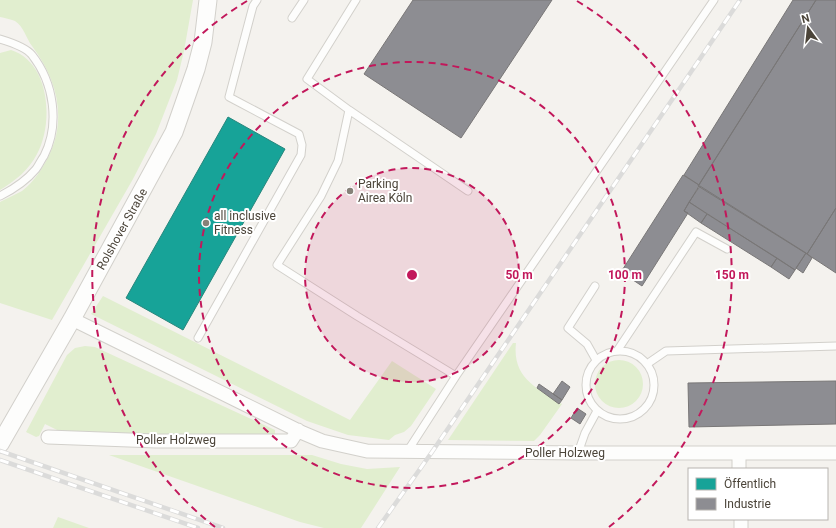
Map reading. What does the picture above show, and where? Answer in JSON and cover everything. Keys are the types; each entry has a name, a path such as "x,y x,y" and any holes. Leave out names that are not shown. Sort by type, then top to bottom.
{"street":[{"name":"Rolshover Straße","path":"0,444 72,319 174,132 200,56 208,0"},
{"name":"Poller Holzweg","path":"72,319 322,441 367,451 578,453 836,452"},
{"name":"Poller Holzweg","path":"48,437 156,441 292,441 298,430"},
{"path":"739,453 739,468"}],"lane":[{"path":"198,338 301,155 302,145 299,134 228,97 253,6 257,0"},
{"path":"292,18 304,0"},
{"path":"356,0 306,79 468,192"},
{"path":"407,452 456,376 714,0"},
{"path":"0,39 12,42 32,54 46,78 53,103 54,122 48,147 37,168 20,185 0,196"},
{"path":"349,110 338,161 321,196 277,265 456,376"},
{"path":"617,351 696,232 727,249"},
{"path":"595,286 568,328 587,344 596,360"},
{"path":"647,364 666,351 836,346"},
{"path":"617,351 628,352 638,356 647,364 652,374 654,384 652,396 647,406 639,413 629,418 618,419 607,417 597,411 590,402 586,392 586,380 589,369 596,360 606,354 617,351"},
{"path":"578,453 584,433 597,411"}],"green space":[{"path":"0,0 193,0 177,80 156,134 133,179 52,320 0,303 0,202 22,191 31,183 42,168 56,137 58,106 55,90 49,75 42,60 30,43 21,26 15,21 0,17"},
{"path":"11,50 24,57 34,67 41,80 47,111 46,126 42,141 34,160 16,179 0,190 0,53"},
{"path":"103,296 350,420 392,361 436,389 411,426 404,432 395,435 389,440 348,435 307,421 91,314"},
{"path":"513,343 516,343 518,365 528,381 562,404 534,441 448,440"},
{"path":"85,346 95,347 275,430 275,436 175,436 69,432 57,430 45,424 39,436 36,437 26,432 67,355 75,348"},
{"path":"614,360 624,360 633,364 639,370 642,375 642,393 633,404 624,408 614,408 605,404 599,398 595,389 595,379 599,370 605,364"},
{"path":"109,455 312,455 341,464 367,469 400,467 361,528 324,528 300,522"},
{"path":"58,517 89,528 53,528"}],"building: Öffentlich":[{"name":"all inclusive Fitness","path":"228,117 285,149 183,330 126,298"}],"building: Industrie":[{"path":"413,0 552,0 461,138 364,74"},
{"path":"793,0 816,0 699,185 684,175"},
{"path":"816,0 836,0 836,208 807,254 698,186"},
{"path":"683,175 699,186 684,211 688,213 642,286 621,272"},
{"path":"700,186 806,253 795,270 689,202"},
{"path":"689,202 707,214 701,223 684,211"},
{"path":"836,208 836,273 807,254"},
{"path":"707,214 777,258 771,267 701,223"},
{"path":"806,253 812,258 803,273 796,268"},
{"path":"777,258 795,270 789,279 771,267"},
{"path":"562,381 570,387 562,400 553,394"},
{"path":"836,381 836,424 689,427 688,383"},
{"path":"539,384 562,400 559,404 537,388"},
{"path":"577,408 586,414 580,424 571,418"}],"railway":[{"path":"378,528 432,452 740,0"},
{"path":"0,451 223,528"},
{"path":"0,460 198,528"}],"place":[{"name":"Parking Airea Köln","path":"350,191"},
{"name":"all inclusive Fitness","path":"206,223"}]}
